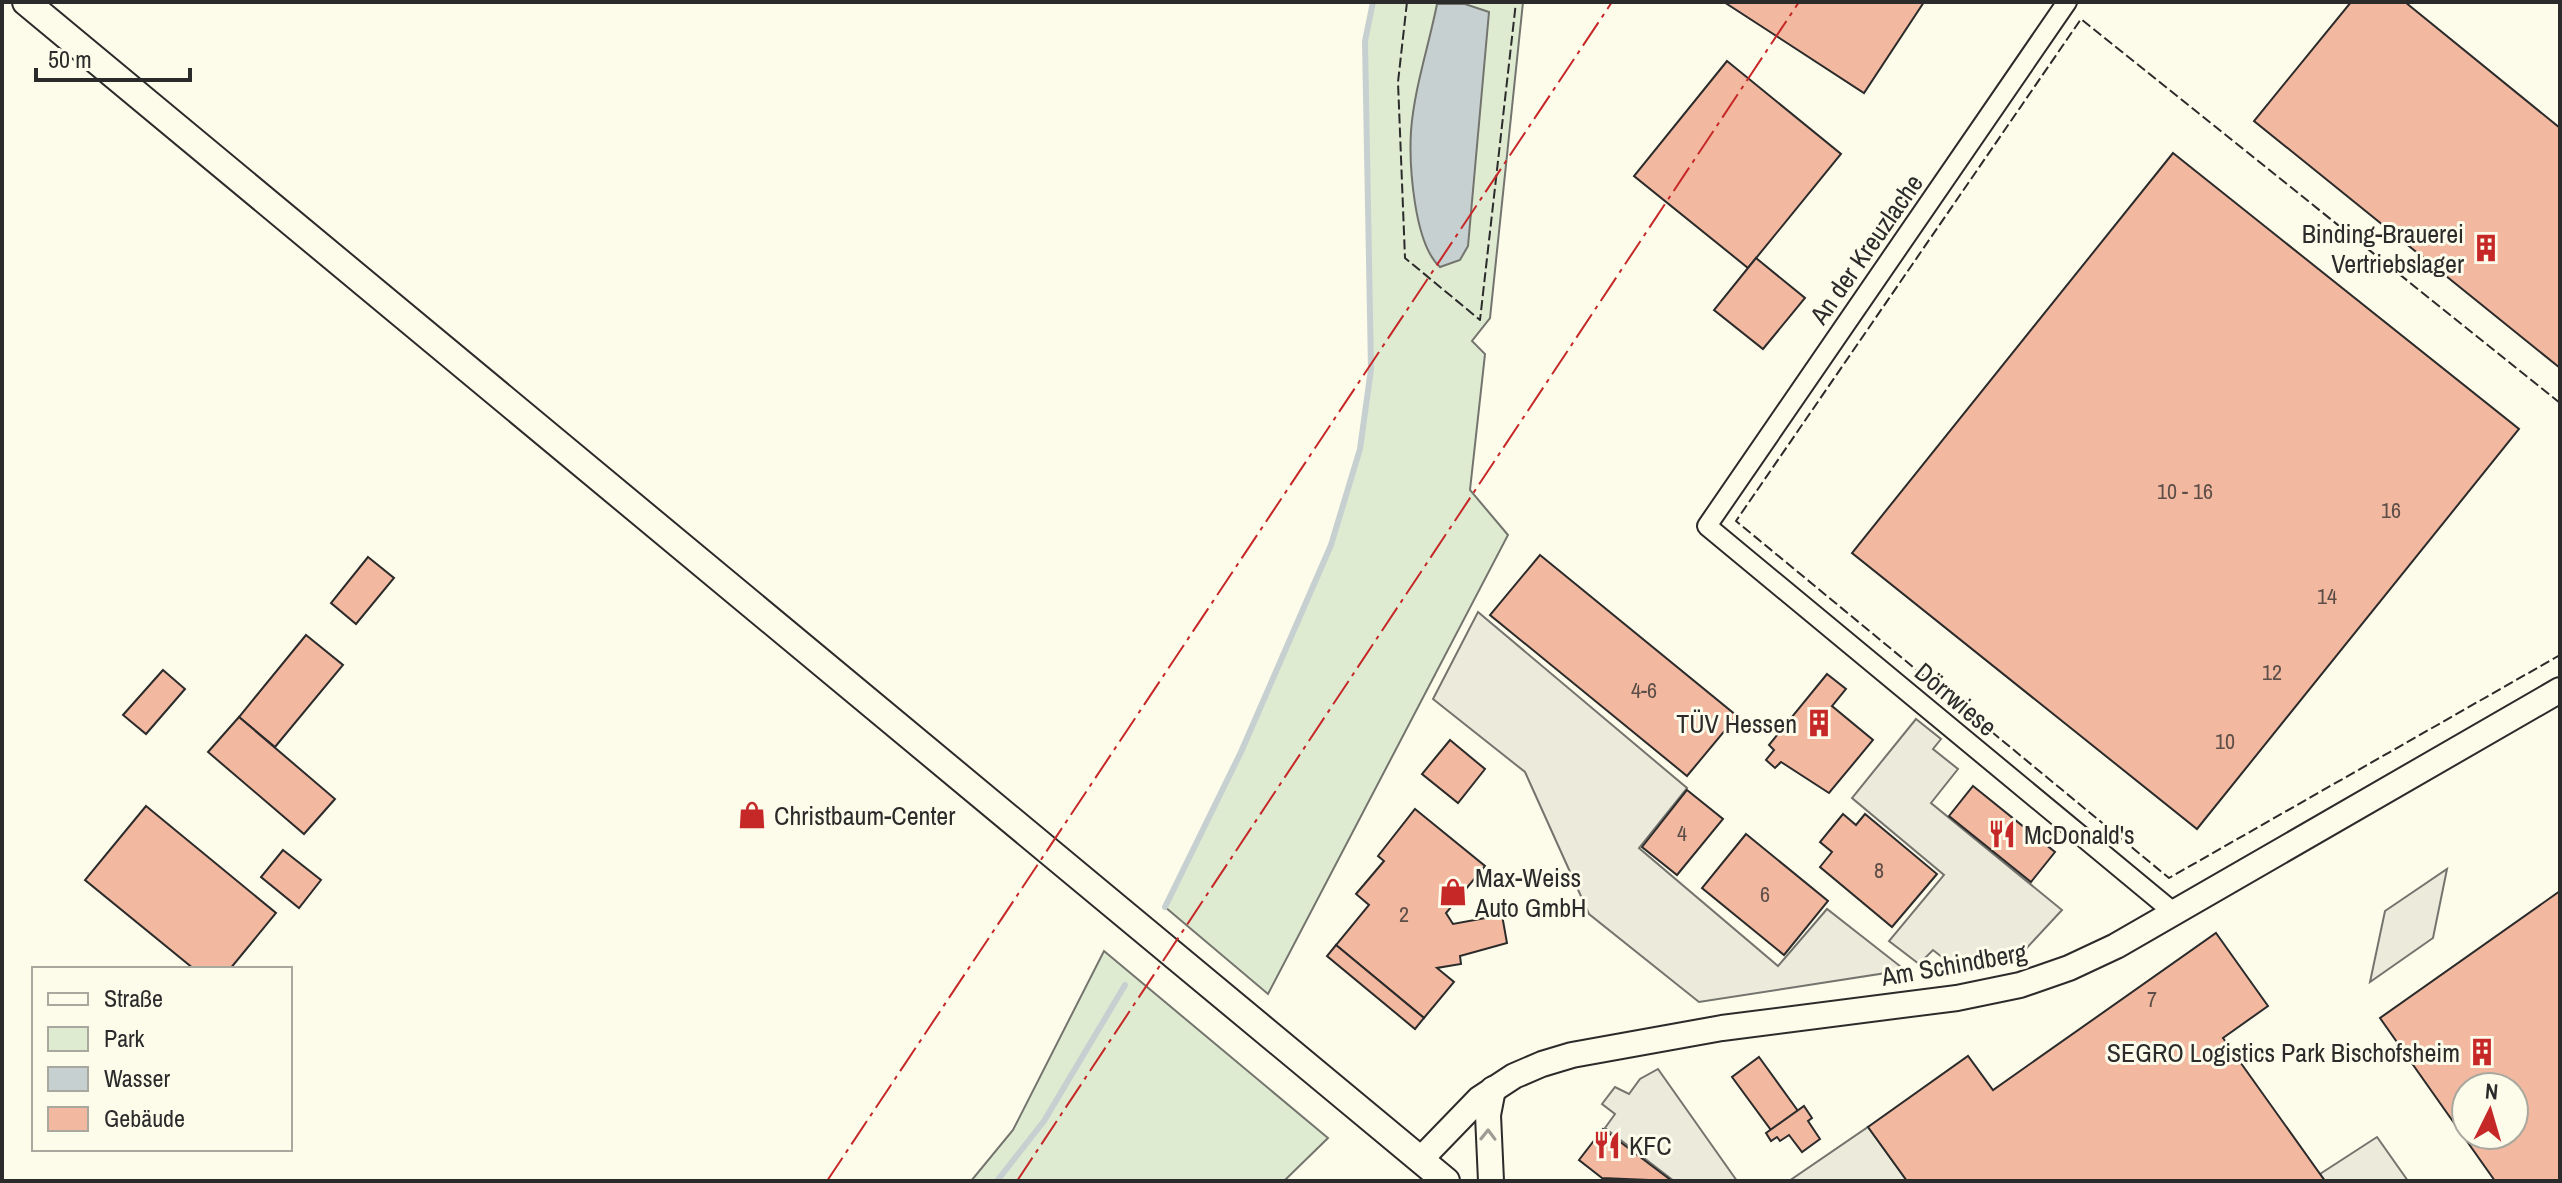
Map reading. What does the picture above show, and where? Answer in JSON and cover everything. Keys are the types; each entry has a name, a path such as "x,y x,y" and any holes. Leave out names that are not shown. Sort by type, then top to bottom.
{"main road":[{"path":"26,2 1446,1181"}],"street":[{"name":"An der Kreuzlache","path":"1707,526 2067,2"},
{"name":"Dörrwiese","path":"1707,526 2172,911"},
{"name":"Am Schindberg","path":"1420,1160 1458,1118 1493,1089 1528,1070 1572,1055 1783,1018 1957,998 2020,985 2069,968 2116,946 2560,690"},
{"path":"1491,1181 1488,1115 1493,1089"}],"green space":[{"path":"1373,2 1523,2 1490,318 1472,341 1485,354 1470,490 1508,535 1268,994 1165,907 1241,752 1331,545 1360,449 1371,369 1365,41"},
{"path":"1104,951 1328,1138 1284,1181 971,1181 1013,1130"}],"shaded area":[{"path":"1478,612 1687,788 1639,848 1778,966 1827,909 1905,970 1699,1002 1589,914 1525,772 1433,699"},
{"path":"1916,719 1941,739 1933,749 1958,769 1931,803 2062,910 2023,952 1953,966 1933,950 1919,964 1889,941 1944,875 1852,798"},
{"path":"2447,869 2433,938 2370,982 2385,911"},
{"path":"1658,1069 1737,1181 1674,1181 1605,1128 1615,1114 1602,1104 1615,1087 1629,1094 1640,1079"},
{"path":"1868,1127 1907,1181 1789,1181"},
{"path":"2377,1137 2408,1181 2325,1181 2320,1174"}],"water":[{"path":"1437,4 1465,4 1489,12 1468,246 1460,260 1440,267 1431,256 1419,223 1412,183 1411,146 1415,99"}],"building":[{"path":"1724,2 1924,2 1864,93"},
{"name":"Binding-Brauerei Vertriebslager","path":"2351,2 2405,2 2560,128 2560,368 2254,121"},
{"path":"1727,61 1841,154 1748,268 1634,176"},
{"path":"2173,153 2519,429 2197,829 1852,553"},
{"path":"1756,258 1805,298 1763,349 1714,310"},
{"path":"1540,555 1737,716 1687,776 1490,615"},
{"path":"368,557 394,578 356,624 331,603"},
{"path":"306,635 343,665 275,747 239,717"},
{"path":"163,670 185,689 146,734 123,715"},
{"name":"TÜV Hessen","path":"1827,674 1846,689 1832,706 1873,740 1829,793 1781,762 1775,768 1766,760 1774,750 1769,745"},
{"path":"239,717 335,799 304,834 208,752"},
{"path":"1450,740 1485,769 1458,803 1422,774"},
{"name":"McDonald's","path":"1973,786 2055,852 2031,882 1949,816"},
{"path":"1687,790 1723,819 1677,875 1642,847"},
{"path":"146,806 276,913 232,967 192,967 85,880"},
{"path":"1415,809 1485,866 1446,913 1453,924 1502,915 1507,943 1460,956 1461,964 1437,968 1454,982 1424,1018 1336,945 1369,905 1356,894 1384,861 1378,856"},
{"path":"1843,814 1856,825 1865,814 1937,874 1892,927 1820,867 1832,852 1820,842"},
{"path":"1746,834 1828,901 1784,955 1702,888"},
{"path":"283,850 321,880 299,908 261,877"},
{"name":"SEGRO Logistics Park Bischofsheim","path":"2560,891 2560,1181 2495,1181 2474,1151 2530,1151 2530,1071 2450,1071 2450,1117 2380,1018"},
{"path":"2216,933 2268,1006 2223,1038 2325,1181 1907,1181 1868,1127 1968,1056 1993,1090"},
{"path":"1336,945 1424,1018 1415,1029 1327,956"},
{"path":"1759,1057 1798,1111 1771,1130 1732,1077"},
{"path":"1804,1106 1812,1118 1808,1121 1820,1139 1802,1152 1789,1135 1780,1141 1777,1137 1771,1141 1766,1133"},
{"name":"KFC","path":"1603,1129 1672,1181 1602,1178 1579,1160"}],"waterway":[{"path":"1165,907 1241,752 1331,545 1360,449 1371,369 1365,41 1373,2"},
{"path":"997,1181 1044,1121 1125,985"}],"fence":[{"path":"1407,2 1398,82 1405,258 1480,320 1516,2"},
{"path":"2560,403 2081,19 1736,521 2169,878 2560,655"}],"power":[{"path":"827,1181 1612,2"},
{"path":"1017,1181 1799,2"}],"place":[{"name":"Binding-Brauerei Vertriebslager","path":"2486,248"},
{"name":"TÜV Hessen","path":"1819,723"},
{"name":"Christbaum-Center","path":"752,815"},
{"name":"McDonald's","path":"2002,834"},
{"name":"Max-Weiss Auto GmbH","path":"1453,892"},
{"name":"SEGRO Logistics Park Bischofsheim","path":"2482,1052"},
{"name":"KFC","path":"1607,1145"}]}
